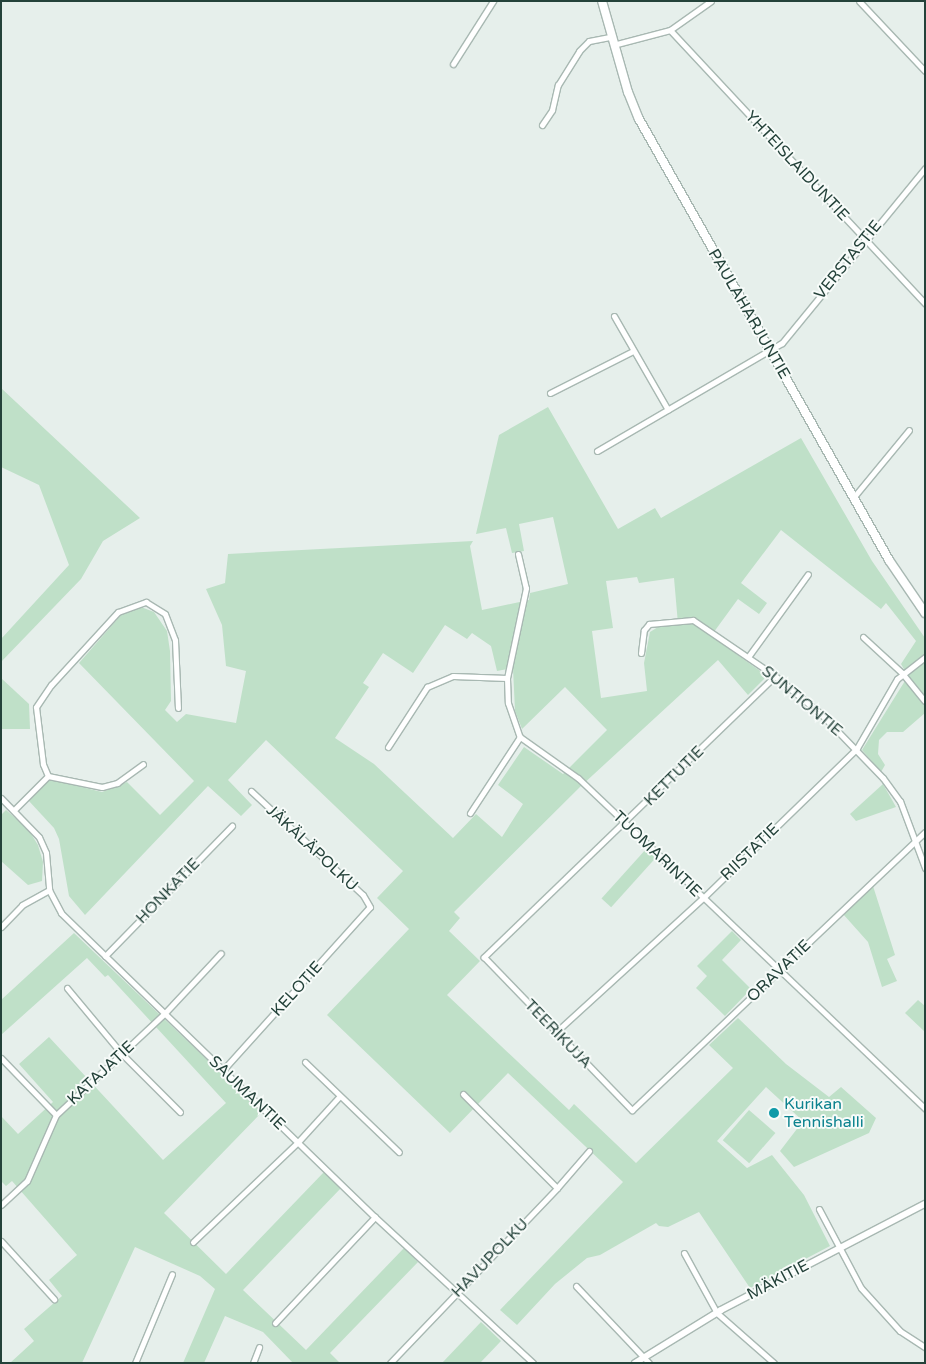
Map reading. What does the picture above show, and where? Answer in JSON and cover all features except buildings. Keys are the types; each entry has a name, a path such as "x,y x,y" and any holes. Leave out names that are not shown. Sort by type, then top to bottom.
{"main road":[{"name":"PAULAHARJUNTIE","path":"602,1 612,41 639,119 853,498 925,613"}],"street":[{"path":"453,64 493,1"},
{"path":"542,125 552,110 558,85 578,51 589,41 612,41 670,30 711,1"},
{"path":"859,1 925,71"},
{"name":"YHTEISLAIDUNTIE","path":"670,30 925,303"},
{"name":"VERSTASTIE","path":"597,451 782,343 865,239 925,168"},
{"path":"614,316 668,410"},
{"path":"550,393 633,351"},
{"path":"853,498 909,430"},
{"path":"470,813 520,737 514,725 508,703 507,678 526,588 518,554"},
{"path":"748,657 808,574"},
{"path":"48,776 43,764 36,707 51,684 118,612 133,604 146,602 165,614 175,640 178,708"},
{"name":"SUNTIONTIE","path":"641,653 644,630 649,624 683,619 709,629 775,676 856,748 900,801 925,868"},
{"path":"862,637 902,673 925,700"},
{"name":"RIISTATIE","path":"556,1032 703,898 856,748 902,673 925,657"},
{"path":"388,747 427,687 453,676 507,678"},
{"name":"KETTUTIE","path":"484,957 626,823 775,676"},
{"name":"TUOMARINTIE","path":"520,737 578,778 778,972 925,1109"},
{"path":"48,776 102,787 117,783 143,764"},
{"path":"14,810 48,776"},
{"name":"JÄKÄLÄPOLKU","path":"251,791 363,895 370,907"},
{"name":"SAUMANTIE","path":"1,798 39,838 46,853 49,890 61,913 376,1217 533,1363"},
{"name":"HONKATIE","path":"105,956 232,826"},
{"name":"ORAVATIE","path":"632,1110 925,832"},
{"path":"1,927 22,905 49,890"},
{"name":"KELOTIE","path":"222,1070 370,907"},
{"name":"KATAJATIE","path":"1,1205 27,1181 56,1116 164,1014 220,953"},
{"name":"TEERIKUJA","path":"484,957 632,1110"},
{"path":"67,988 122,1054 180,1112"},
{"path":"1,1058 56,1116"},
{"path":"305,1062 339,1097 399,1152"},
{"path":"464,1094 557,1188"},
{"path":"193,1242 298,1142 339,1097"},
{"name":"HAVUPOLKU","path":"390,1363 557,1188 589,1151"},
{"name":"MÄKITIE","path":"635,1363 717,1312 925,1204"},
{"path":"819,1209 838,1249 861,1288 900,1330 925,1347"},
{"path":"275,1323 376,1217"},
{"path":"1,1241 54,1299"},
{"path":"684,1253 717,1312 774,1363"},
{"path":"135,1363 172,1274"},
{"path":"576,1286 649,1363"},
{"path":"252,1363 259,1348"}],"green space":[{"path":"1,388 140,518 103,541 81,579 1,662 1,639 69,565 39,485 1,467"},
{"path":"548,407 618,529 655,508 661,518 801,438 872,561 925,638 925,713 903,732 887,732 879,740 878,754 885,765 881,772 862,750 908,676 901,664 916,641 886,603 881,609 781,530 741,583 767,603 759,614 738,599 711,636 767,676 748,695 718,660 581,786 454,912 460,918 449,931 480,961 447,995 569,1110 574,1104 636,1163 733,1068 709,1045 738,1018 786,1064 829,1097 841,1087 876,1118 869,1133 794,1167 780,1151 803,1121 766,1087 717,1141 747,1168 772,1155 804,1195 830,1246 750,1288 699,1212 668,1227 659,1226 656,1223 600,1255 587,1258 555,1284 517,1325 500,1310 623,1182 508,1073 450,1133 327,1015 409,929 377,898 403,871 266,740 228,780 252,805 241,816 208,786 85,915 69,896 59,839 54,828 28,800 49,779 102,792 127,782 160,815 194,781 79,663 121,615 141,607 154,612 167,631 170,651 171,701 165,710 177,722 186,714 236,723 246,671 226,666 222,625 206,589 225,583 228,554 473,541 470,546 482,610 529,600 530,593 568,584 553,517 519,524 524,551 512,553 506,528 476,534 499,435","holes":["637,577 639,583 674,578 678,624 663,624 650,632 644,663 647,691 601,698 592,631 613,628 606,581","445,625 467,639 472,633 491,646 497,671 513,668 515,711 522,729 565,687 607,730 563,774 524,747 498,785 523,804 502,837 476,814 453,838 374,764 335,738 369,687 363,683 383,653 413,673"]},
{"path":"1,678 29,704 30,729 1,729"},
{"path":"883,784 896,807 856,821 850,814"},
{"path":"6,810 28,829 38,845 43,862 42,881 28,885 1,861 1,815"},
{"path":"647,848 657,857 611,907 601,899"},
{"path":"873,886 895,955 887,959 897,981 882,987 868,942 843,914"},
{"path":"732,931 741,940 722,960 751,989 725,1016 696,988 707,976 697,966"},
{"path":"74,933 262,1112 164,1213 226,1274 324,1172 341,1188 243,1290 306,1350 404,1248 418,1262 330,1353 340,1363 293,1363 263,1332 225,1316 204,1363 183,1363 215,1289 200,1276 135,1247 82,1363 10,1363 34,1341 24,1329 62,1296 49,1280 77,1255 12,1181 6,1186 1,1181 1,1116 18,1134 53,1102 19,1064 49,1037 163,1160 226,1103 108,975 105,977 87,958 1,1035 1,1000"},
{"path":"918,1000 925,1006 925,1032 905,1013"},
{"path":"749,1110 775,1133 749,1163 723,1140"},
{"path":"481,1322 501,1341 480,1363 442,1363"}],"place":[{"name":"Kurikan Tennishalli","path":"774,1113"}]}
